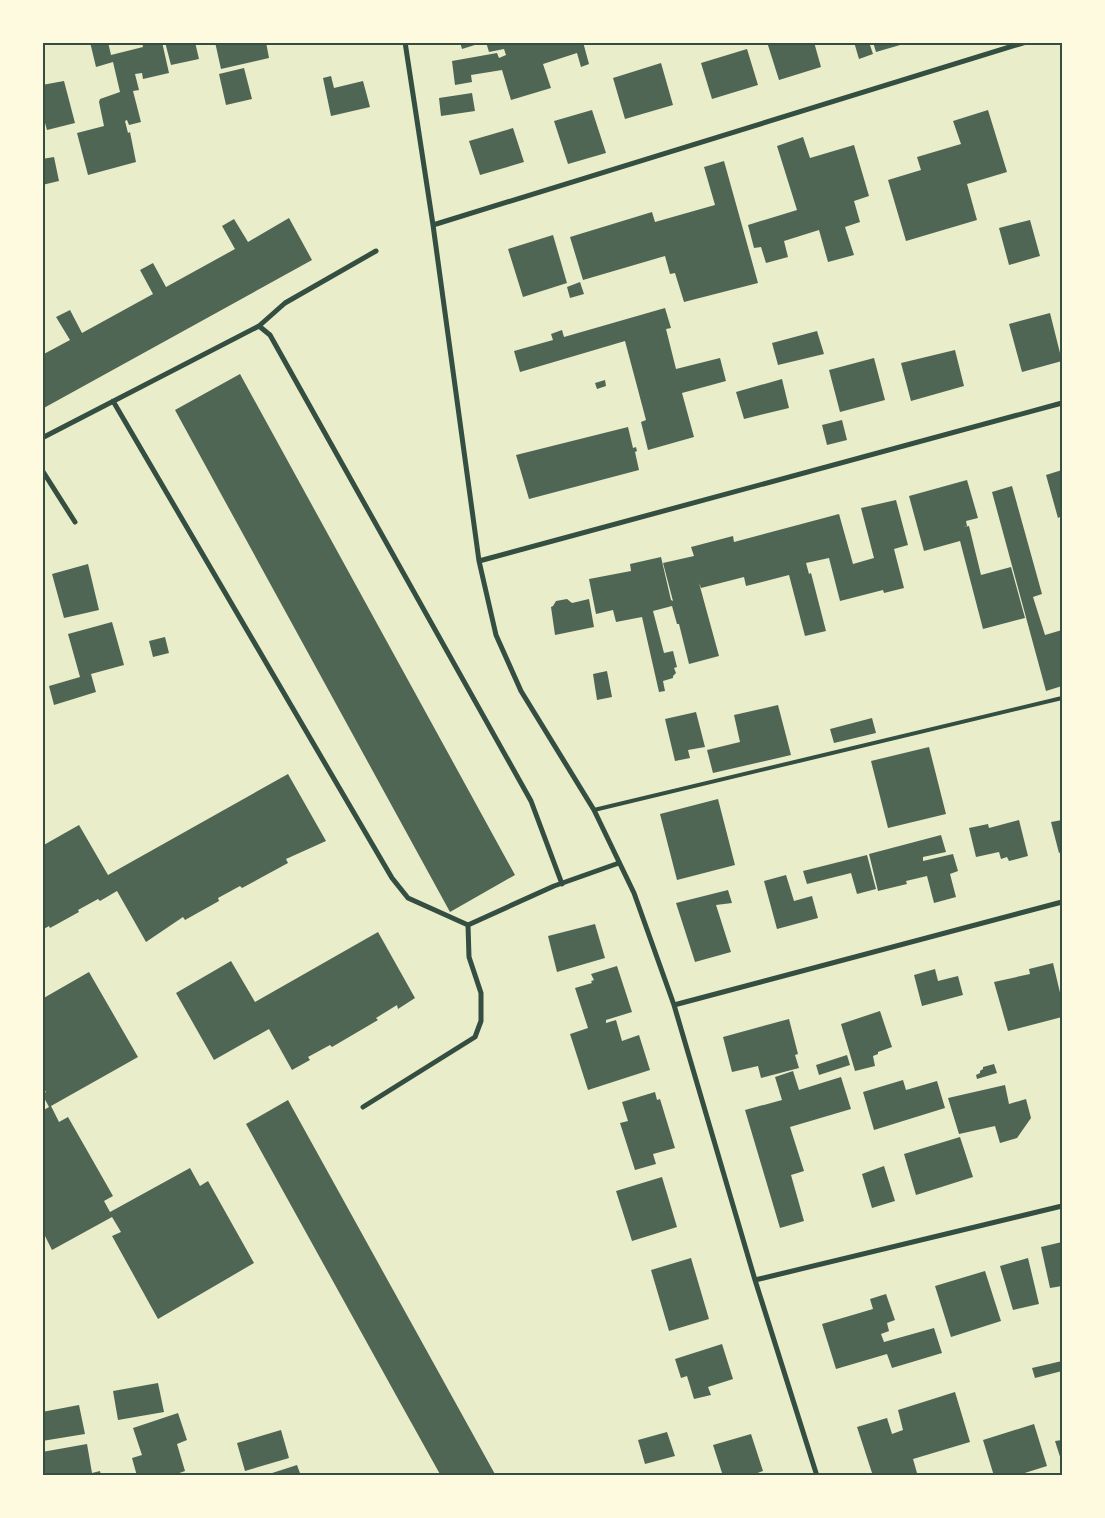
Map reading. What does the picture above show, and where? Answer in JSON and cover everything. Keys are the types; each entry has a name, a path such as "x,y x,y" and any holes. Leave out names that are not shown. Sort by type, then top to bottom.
{"street":[{"path":"405,42 433,225 479,561 496,634 521,691 594,810 634,893 674,1005 754,1280 817,1476"},
{"path":"433,225 1026,42"},
{"path":"42,438 259,326 285,302 376,251"},
{"path":"259,326 270,335 531,801 562,884"},
{"path":"113,401 392,878 408,898 468,925 562,884 620,863"},
{"path":"479,561 1062,403"},
{"path":"42,470 74,522"},
{"path":"674,1005 1062,902"},
{"path":"363,1107 475,1037 481,1021 481,993 469,957 468,925"},
{"path":"754,1280 1062,1206"}],"lane":[{"path":"594,810 1062,698"}],"building":[{"path":"90,42 108,42 111,55 143,47 142,42 162,42 169,73 143,79 142,73 135,74 139,90 133,91 141,122 129,125 127,120 125,121 128,133 130,132 136,162 88,175 77,133 104,126 100,99 120,92 113,62 96,67"},
{"path":"165,42 195,42 199,59 171,65"},
{"path":"215,42 266,42 269,58 221,69"},
{"path":"460,42 478,42 478,44 462,49"},
{"path":"486,42 583,42 589,64 581,67 577,53 543,64 551,88 511,100 502,70 471,75 472,82 455,85 452,61 497,53 499,58 506,55 504,49 489,52"},
{"path":"767,42 814,42 821,67 779,80"},
{"path":"854,42 869,42 873,54 859,59"},
{"path":"873,42 906,42 907,43 876,52"},
{"path":"747,49 758,85 712,99 701,63"},
{"path":"661,63 673,105 625,119 613,78"},
{"path":"244,68 252,99 226,105 219,74"},
{"path":"331,76 334,88 363,81 370,107 331,116 323,78"},
{"path":"64,81 75,123 47,130 42,112 42,85"},
{"path":"472,93 475,111 441,116 439,98"},
{"path":"592,110 606,153 568,164 554,121"},
{"path":"988,110 1007,172 967,184 977,220 906,241 888,180 921,170 917,157 961,144 953,121"},
{"path":"513,128 524,162 480,175 469,141"},
{"path":"803,137 810,158 854,145 869,196 854,201 860,222 845,227 854,255 828,262 819,230 784,241 788,257 766,263 761,247 754,248 748,225 797,210 777,146"},
{"path":"54,157 59,181 42,185 42,159"},
{"path":"724,161 758,283 684,302 675,273 670,274 665,256 583,280 570,237 652,212 655,222 715,205 704,167"},
{"path":"289,218 312,260 42,409 42,355 70,340 56,317 70,310 82,333 153,294 140,270 153,263 166,287 235,249 222,226 234,219 248,242"},
{"path":"1030,220 1040,256 1009,265 999,228"},
{"path":"553,235 567,283 523,297 508,249"},
{"path":"580,282 584,294 570,298 567,287"},
{"path":"665,308 671,328 666,329 676,369 720,358 726,381 682,393 694,437 648,450 641,422 646,420 625,341 520,372 514,351 553,340 551,334 562,330 564,337"},
{"path":"1050,313 1062,361 1022,372 1009,324"},
{"path":"817,331 824,354 778,365 772,343"},
{"path":"955,350 964,386 911,401 901,363"},
{"path":"874,358 885,400 840,412 829,370"},
{"path":"240,374 515,875 450,912 175,410"},
{"path":"782,379 789,408 744,419 736,392"},
{"path":"605,380 606,386 597,389 595,383"},
{"path":"842,420 847,440 827,445 822,425"},
{"path":"628,427 633,448 636,447 637,451 635,452 639,470 529,499 516,455"},
{"path":"1062,470 1062,516 1058,518 1046,475"},
{"path":"967,480 978,518 966,521 967,526 963,527 969,526 981,575 1011,567 1025,618 983,629 960,541 924,551 909,496"},
{"path":"1012,486 1042,594 1033,597 1045,635 1062,630 1062,686 1046,691 992,492"},
{"path":"896,500 908,545 894,549 904,588 884,593 883,590 840,601 829,558 806,563 809,574 811,573 826,631 805,636 789,575 746,586 744,577 701,588 699,583 719,656 689,664 679,624 677,624 672,606 653,611 664,653 673,651 677,667 674,668 676,673 673,678 663,681 665,691 659,692 642,617 616,622 613,610 596,614 589,579 631,571 630,564 661,557 671,600 673,601 663,563 694,556 691,547 733,536 734,542 839,514 853,564 874,558 861,508"},
{"path":"88,564 99,610 64,618 52,574"},
{"path":"567,599 572,603 589,599 594,627 555,635 551,607 556,601"},
{"path":"112,622 124,665 91,674 96,692 54,705 49,686 80,677 68,634"},
{"path":"165,637 169,653 153,657 149,641"},
{"path":"607,671 612,697 597,700 593,674"},
{"path":"778,705 791,755 713,773 707,750 740,742 734,715"},
{"path":"696,712 705,747 688,750 690,758 675,761 665,719"},
{"path":"872,718 876,733 834,743 830,729"},
{"path":"929,747 946,814 888,828 871,761"},
{"path":"288,774 326,841 286,859 288,863 242,888 240,886 218,898 219,901 185,920 183,917 146,942 117,891 100,901 98,899 78,910 79,912 50,928 49,926 42,930 42,846 79,825 108,875"},
{"path":"718,799 735,865 677,880 660,814"},
{"path":"1019,820 1028,856 1009,861 1007,857 1001,859 999,852 976,857 969,828 988,824 989,828"},
{"path":"1062,820 1062,852 1059,853 1051,822"},
{"path":"941,835 946,852 923,857 923,861 953,854 958,871 950,874 956,897 934,903 927,876 906,881 907,884 878,891 869,854"},
{"path":"867,855 876,889 857,894 851,873 807,884 803,871"},
{"path":"786,875 794,901 812,896 818,918 777,929 764,881"},
{"path":"728,890 732,903 716,905 731,952 695,962 676,903"},
{"path":"595,924 605,958 557,972 548,936"},
{"path":"378,932 415,998 398,1009 397,1005 376,1018 378,1020 332,1047 330,1045 308,1057 310,1060 292,1070 269,1029 214,1060 176,993 231,961 255,1002"},
{"path":"1053,963 1062,1001 1062,1017 1008,1031 994,982 1030,974 1029,969"},
{"path":"617,966 632,1012 606,1020 606,1023 616,1020 622,1041 639,1035 650,1070 588,1090 570,1034 588,1028 575,988 592,983 591,981 594,980 591,974"},
{"path":"935,969 938,981 958,976 963,995 922,1006 914,975"},
{"path":"89,972 138,1057 51,1106 59,1122 68,1117 113,1196 104,1201 110,1212 190,1168 200,1186 208,1181 254,1263 158,1319 112,1236 121,1232 112,1217 52,1250 44,1234 42,1235 42,1111 49,1107 42,1094 46,1092 42,1087 42,999"},
{"path":"880,1011 892,1047 873,1056 875,1066 855,1071 841,1024"},
{"path":"789,1019 798,1054 795,1055 799,1068 761,1078 758,1066 732,1072 723,1037"},
{"path":"847,1055 850,1065 819,1075 816,1065"},
{"path":"994,1064 997,1073 977,1079 976,1075 980,1073 983,1067"},
{"path":"793,1071 799,1090 841,1077 851,1109 790,1127 804,1171 791,1175 804,1221 780,1228 745,1110 782,1100 775,1077"},
{"path":"903,1080 906,1090 937,1081 945,1108 874,1130 863,1092"},
{"path":"1005,1085 1009,1104 1026,1099 1031,1118 1017,1138 1000,1143 995,1126 959,1134 948,1098"},
{"path":"655,1092 657,1100 660,1099 675,1148 653,1154 656,1164 635,1170 620,1123 628,1121 622,1102"},
{"path":"288,1100 496,1476 441,1476 246,1124"},
{"path":"960,1137 973,1177 916,1195 904,1154"},
{"path":"884,1166 895,1201 872,1208 862,1174"},
{"path":"662,1177 677,1227 632,1241 616,1191"},
{"path":"1062,1242 1062,1286 1050,1288 1041,1247"},
{"path":"691,1258 709,1319 669,1331 651,1270"},
{"path":"1028,1258 1039,1304 1013,1310 1000,1266"},
{"path":"985,1271 1001,1321 951,1337 935,1286"},
{"path":"886,1294 895,1320 887,1323 889,1331 881,1334 884,1342 934,1328 942,1353 892,1368 887,1354 836,1369 822,1324 873,1309 870,1299"},
{"path":"722,1344 733,1379 708,1387 711,1395 694,1399 687,1376 681,1378 675,1359"},
{"path":"1062,1361 1062,1371 1035,1378 1032,1368"},
{"path":"158,1383 164,1412 118,1420 113,1391"},
{"path":"955,1392 970,1442 913,1459 917,1473 909,1476 873,1476 857,1427 887,1418 892,1434 903,1430 898,1410"},
{"path":"79,1405 85,1434 42,1441 42,1412"},
{"path":"178,1413 187,1440 177,1444 185,1471 171,1476 137,1476 132,1458 142,1455 133,1428"},
{"path":"1034,1424 1047,1466 1015,1476 994,1476 983,1440"},
{"path":"281,1430 289,1458 245,1471 237,1443"},
{"path":"667,1432 675,1456 645,1464 638,1440"},
{"path":"751,1434 763,1471 749,1476 723,1476 713,1445"},
{"path":"1062,1440 1062,1463 1055,1441"},
{"path":"87,1444 92,1473 100,1471 101,1476 45,1476 42,1452"},
{"path":"297,1465 301,1476 266,1476 266,1475"}]}
